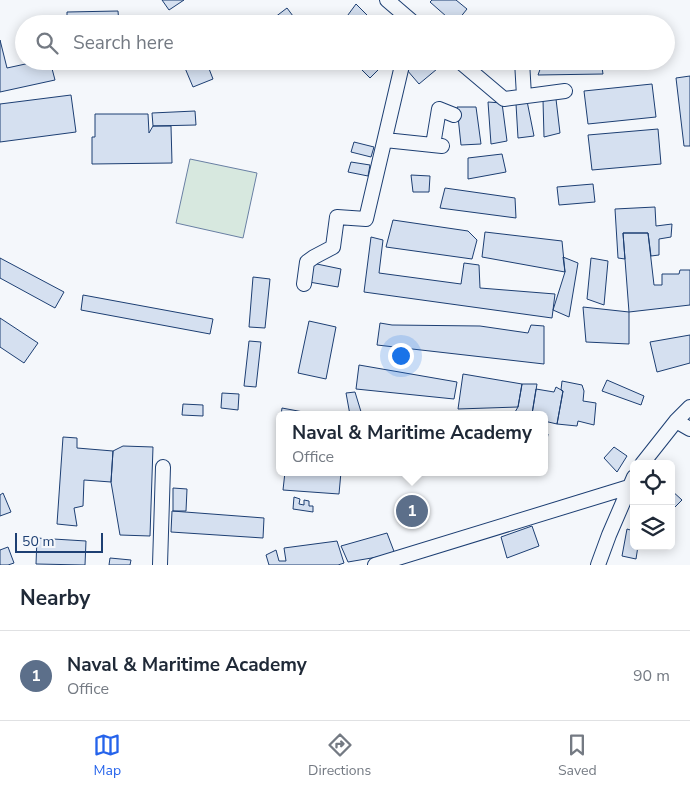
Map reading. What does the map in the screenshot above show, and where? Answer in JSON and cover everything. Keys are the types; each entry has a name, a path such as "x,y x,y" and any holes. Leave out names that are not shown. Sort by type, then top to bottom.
{"street":[{"path":"388,0 404,15"},
{"path":"304,284 307,262 332,247 337,217 366,219 402,70"},
{"path":"470,70 504,99 565,91"},
{"path":"523,70 524,96"},
{"path":"385,140 438,146 439,109 454,116"},
{"path":"645,460 676,421 690,407"},
{"path":"676,421 690,428"},
{"path":"160,565 164,467"},
{"path":"375,565 630,483"},
{"path":"598,565 630,487"}],"shaded area":[{"path":"190,159 257,173 243,238 176,223"}],"building":[{"path":"162,0 184,0 169,10"},
{"path":"432,0 456,0 467,9 462,15 445,15 430,2"},
{"path":"356,4 367,15 348,15"},
{"path":"287,8 292,15 278,15"},
{"path":"118,11 118,15 67,15 67,12"},
{"path":"0,40 7,68 15,66 15,70 52,70 55,80 0,92"},
{"path":"186,70 210,70 213,79 193,87"},
{"path":"362,70 378,70 370,78"},
{"path":"407,70 436,70 419,84"},
{"path":"540,70 602,70 603,74 538,75"},
{"path":"690,76 690,146 684,146 676,78"},
{"path":"652,84 656,117 588,124 584,91"},
{"path":"71,95 76,132 0,142 0,104"},
{"path":"556,99 560,133 544,137 543,100"},
{"path":"527,101 534,136 518,138 516,104"},
{"path":"488,102 502,103 507,141 491,144"},
{"path":"457,107 476,107 481,144 461,145"},
{"path":"195,111 196,125 153,126 152,113"},
{"path":"95,114 148,114 149,133 153,126 171,126 172,163 92,164 92,137 95,137"},
{"path":"658,129 661,164 592,170 588,135"},
{"path":"354,142 374,147 371,157 351,152"},
{"path":"502,154 506,172 468,179 468,158"},
{"path":"351,162 370,165 368,176 348,172"},
{"path":"411,175 430,176 429,192 413,192"},
{"path":"593,184 595,202 559,205 557,187"},
{"path":"445,188 515,198 516,218 440,208"},
{"path":"655,207 656,226 672,224 671,237 659,239 659,255 651,256 648,233 623,233 625,259 618,258 615,209"},
{"path":"393,220 468,231 477,240 472,259 386,247"},
{"path":"485,232 562,241 565,272 482,257"},
{"path":"623,233 648,233 654,285 662,285 662,274 679,274 680,270 690,270 690,305 629,312"},
{"path":"371,237 383,240 379,273 461,284 464,263 479,265 480,288 555,294 552,318 364,292"},
{"path":"563,257 578,263 569,317 553,310 565,272"},
{"path":"0,258 64,292 55,308 0,278"},
{"path":"591,258 608,261 604,305 587,299"},
{"path":"312,263 341,269 338,287 309,282"},
{"path":"253,277 270,279 265,328 249,327"},
{"path":"83,295 213,319 210,334 81,310"},
{"path":"583,307 629,312 629,344 586,342"},
{"path":"0,318 38,343 24,363 0,347"},
{"path":"309,321 336,327 326,379 298,373"},
{"path":"380,323 392,325 480,326 528,333 531,325 544,326 544,364 377,345"},
{"path":"690,335 690,363 657,372 650,342"},
{"path":"249,341 261,342 256,387 244,386"},
{"path":"359,365 457,382 454,399 356,389"},
{"path":"463,374 522,384 518,407 458,409"},
{"path":"607,380 644,396 641,405 602,391"},
{"path":"562,381 582,385 584,391 583,401 596,403 594,425 578,421 577,426 557,424 563,391 561,390"},
{"path":"522,384 537,384 532,411 516,411"},
{"path":"556,387 563,391 557,424 548,422 548,411 533,411 536,389 554,392"},
{"path":"355,392 361,411 349,411 346,393"},
{"path":"222,393 239,394 238,410 221,408"},
{"path":"183,404 203,405 203,416 182,415"},
{"path":"282,408 298,411 282,411"},
{"path":"63,437 77,438 77,448 113,451 111,482 84,480 83,506 74,508 77,526 57,524"},
{"path":"123,446 153,447 150,536 120,535 111,482 113,451"},
{"path":"614,447 627,456 617,472 604,458"},
{"path":"285,476 341,476 339,494 283,490"},
{"path":"173,488 187,489 186,511 173,511"},
{"path":"3,493 11,512 0,516 0,495"},
{"path":"675,494 682,500 675,507"},
{"path":"294,497 300,499 299,504 304,505 304,500 309,501 309,506 313,506 313,512 293,509"},
{"path":"172,511 264,518 263,538 171,532"},
{"path":"532,526 539,546 507,558 501,537"},
{"path":"627,529 630,530 630,550 637,550 636,559 622,556"},
{"path":"387,533 395,554 348,562 341,546"},
{"path":"37,538 86,541 85,565 36,564"},
{"path":"337,541 344,563 338,565 269,565 266,555 276,550 279,561 286,561 284,548"},
{"path":"8,547 14,563 0,565 0,550"},
{"path":"110,558 131,560 130,565 109,565"}],"place":[{"name":"Naval & Maritime Academy","path":"412,511"}]}
